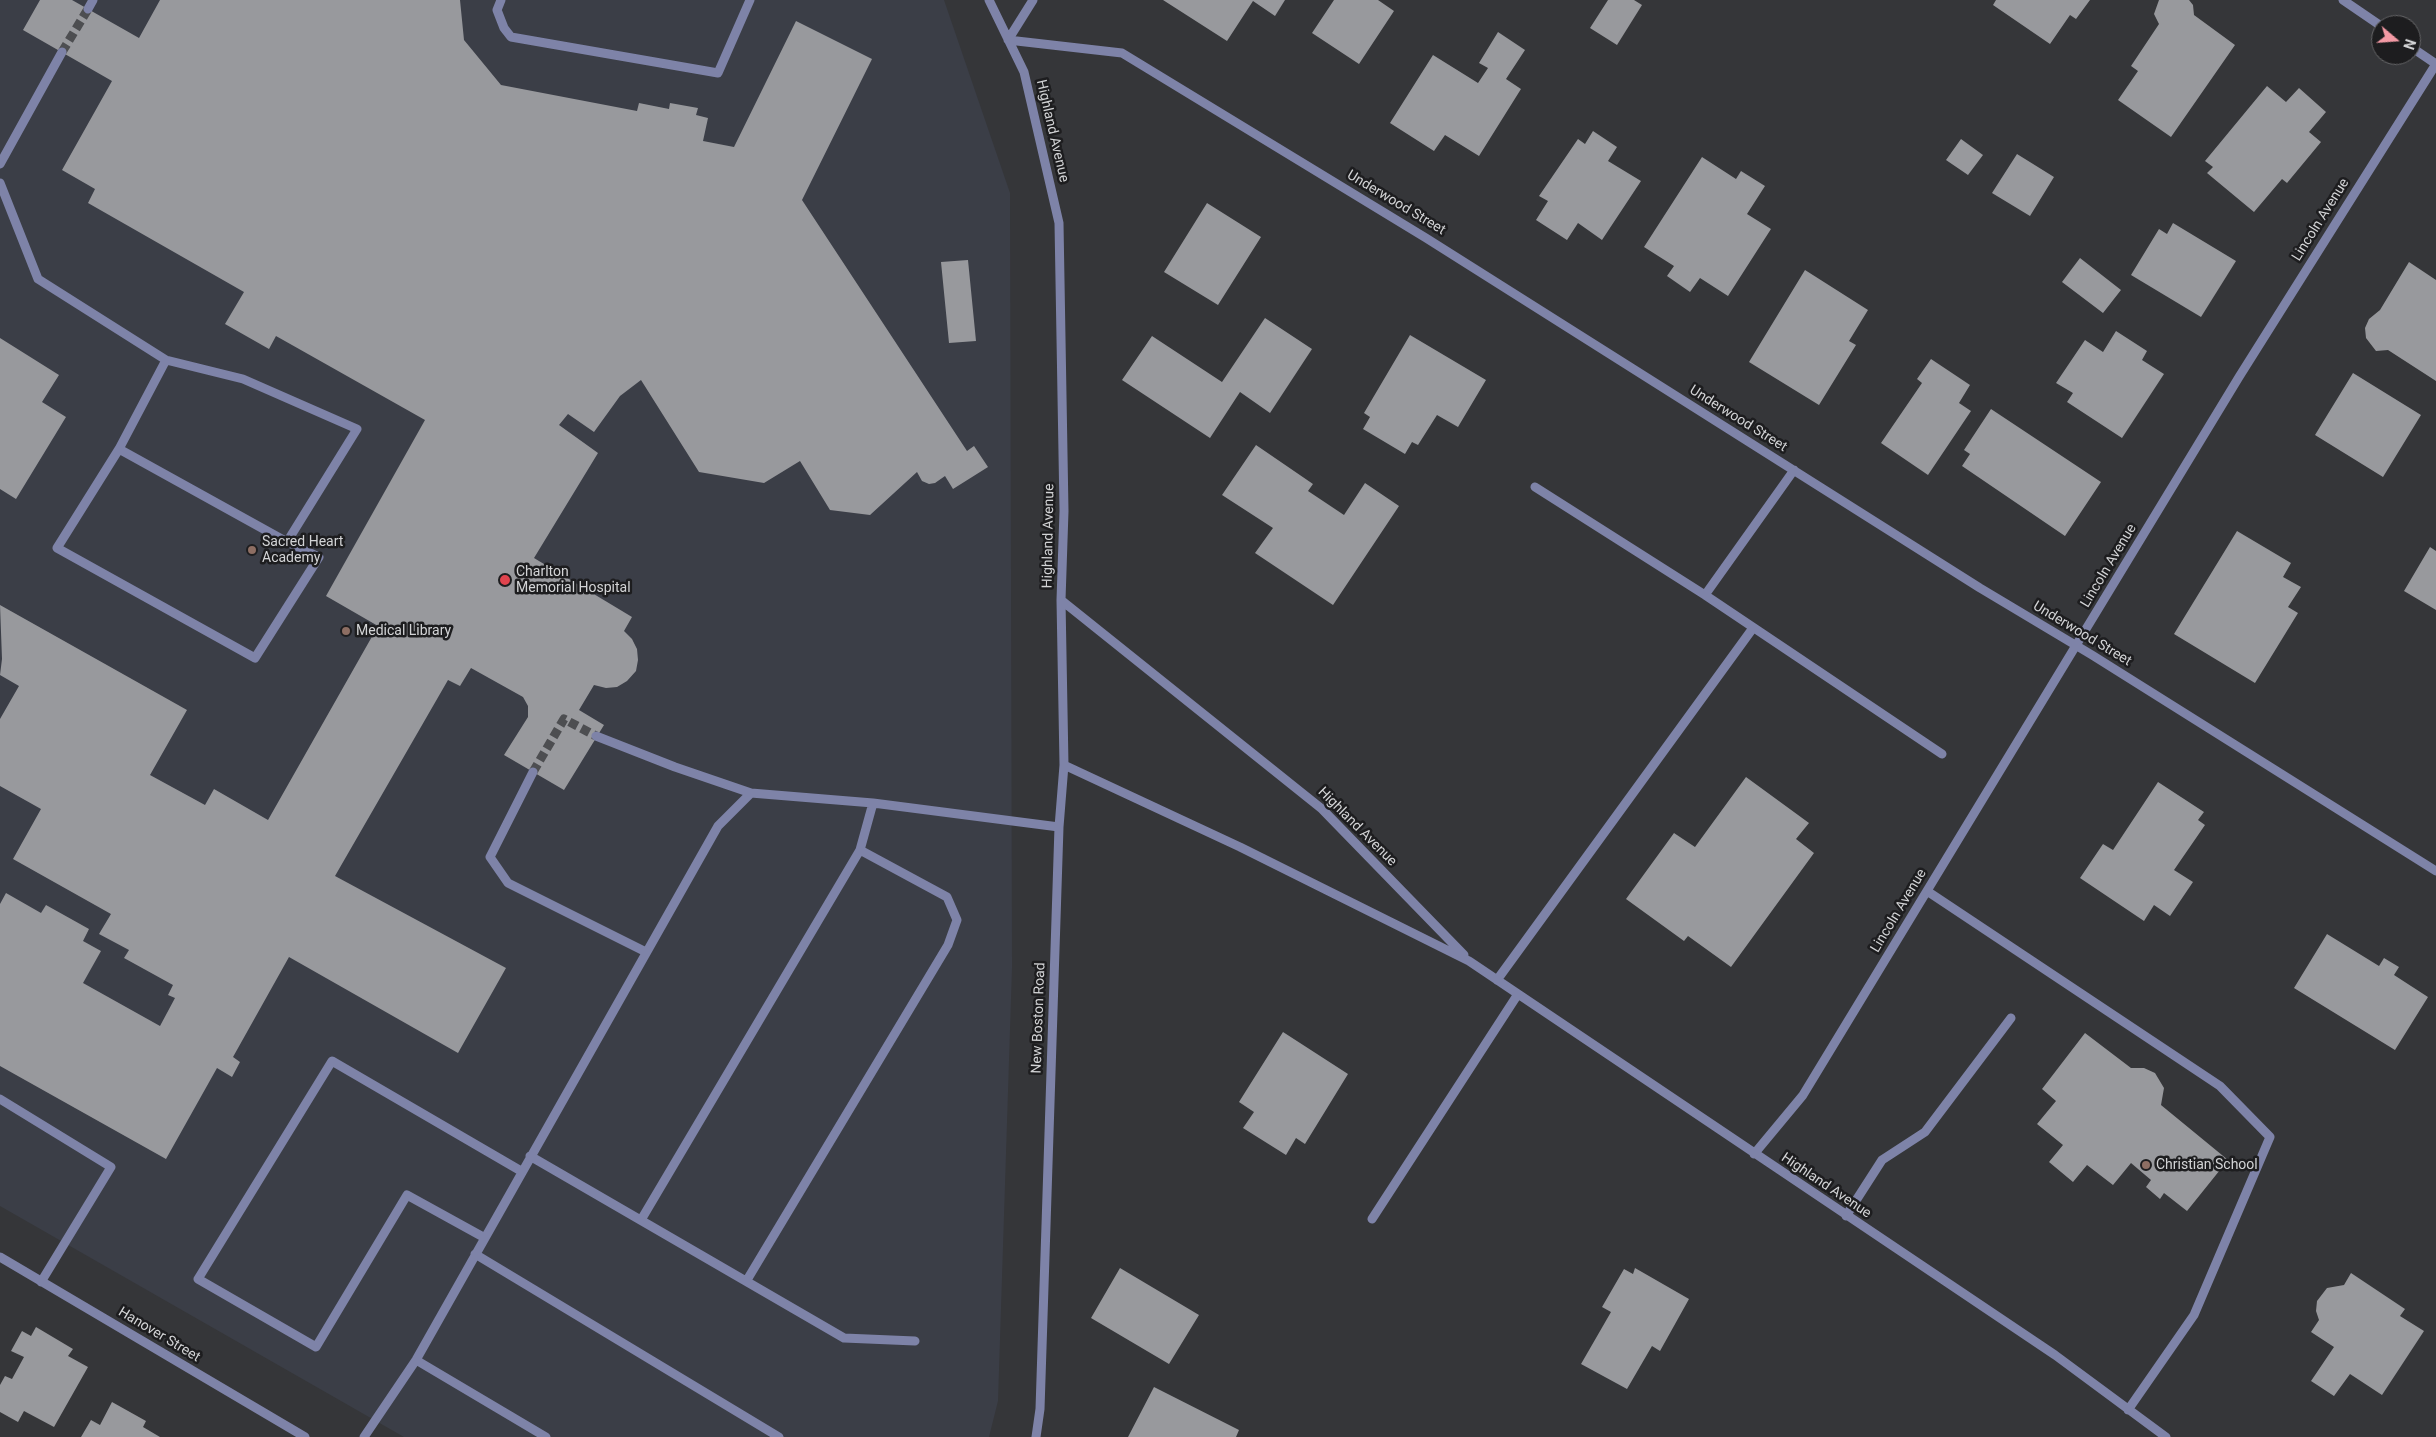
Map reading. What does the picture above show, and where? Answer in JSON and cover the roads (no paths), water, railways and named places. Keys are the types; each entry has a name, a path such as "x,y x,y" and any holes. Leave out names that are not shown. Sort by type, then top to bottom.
{"street":[{"path":"88,9 93,0"},
{"path":"501,0 497,10 504,28 511,37 718,73 750,0"},
{"name":"Highland Avenue","path":"989,0 1024,72 1059,223 1064,511 1061,600 1322,809 1469,961"},
{"path":"1008,40 1033,0"},
{"path":"2343,0 2371,19"},
{"name":"Underwood Street","path":"1008,40 1122,53 1426,238 1980,588 2077,646 2436,871"},
{"path":"0,164 62,52"},
{"path":"2421,54 2436,64"},
{"name":"Lincoln Avenue","path":"1754,1154 1803,1095 2077,646 2238,377 2436,64"},
{"path":"0,183 38,279 166,360 243,379 357,429 287,542"},
{"path":"119,449 287,542 319,557 255,658 57,548 119,449 166,360"},
{"path":"1704,595 1794,470"},
{"path":"1535,487 1704,595 1942,754"},
{"name":"New Boston Road","path":"1036,1437 1040,1409 1059,826 1064,765 1061,600"},
{"path":"1497,980 1753,628"},
{"path":"596,736 675,767 751,793 873,803 1059,826"},
{"name":"Highland Avenue","path":"1064,765 1240,847 1469,961 2055,1355 2166,1437"},
{"path":"533,772 490,857 508,884 646,952"},
{"path":"364,1437 416,1360 718,826 751,793"},
{"path":"641,1220 860,850 873,803"},
{"path":"747,1280 948,945 957,920 947,897 860,850"},
{"path":"1928,891 2220,1086 2270,1137 2194,1316 2128,1410"},
{"path":"1372,1219 1518,994"},
{"path":"1846,1216 1882,1160 1925,1132 2011,1018"},
{"path":"484,1238 407,1195 316,1347 198,1279 332,1061 521,1172"},
{"path":"0,1098 111,1166 41,1282"},
{"path":"530,1156 747,1280 844,1338 916,1341"},
{"path":"476,1254 779,1437"},
{"name":"Hanover Street","path":"0,1257 305,1437"},
{"path":"416,1360 546,1437"}],"tunnel":[{"path":"62,52 88,9"},
{"path":"533,772 564,719 596,736"}],"place":[{"name":"Sacred Heart Academy","path":"252,550"},
{"name":"Charlton Memorial Hospital","path":"505,580"},
{"name":"Medical Library","path":"346,631"},
{"name":"Christian School","path":"2146,1165"}]}
